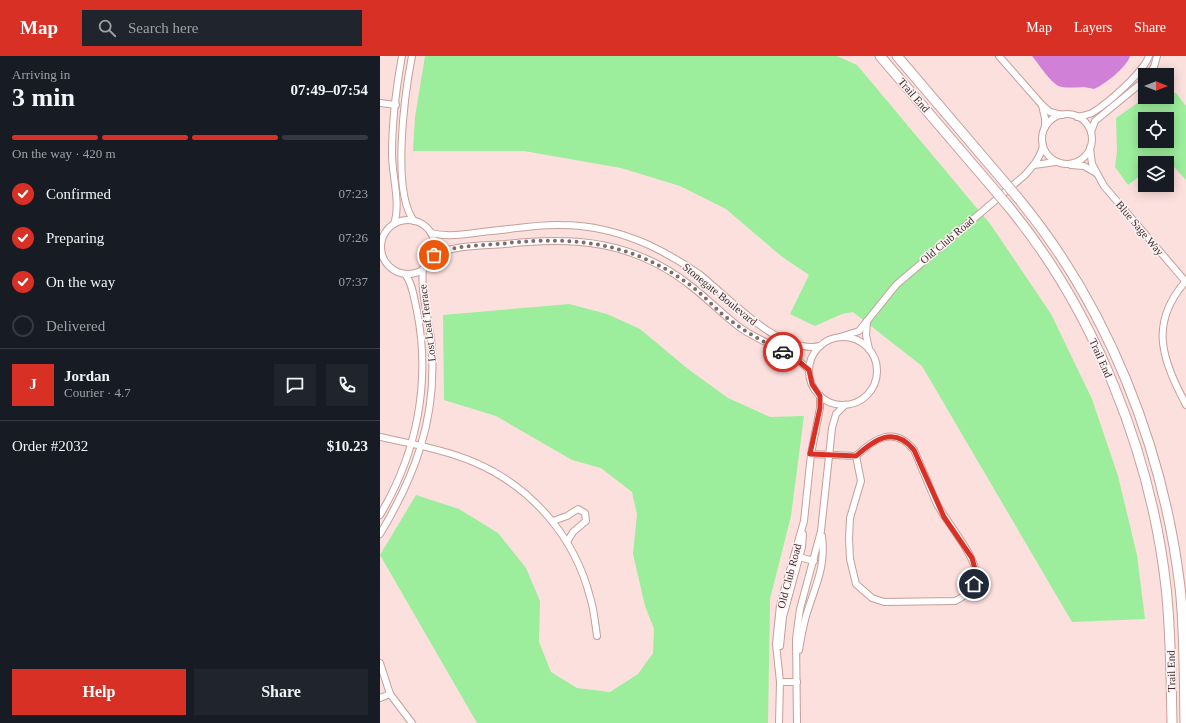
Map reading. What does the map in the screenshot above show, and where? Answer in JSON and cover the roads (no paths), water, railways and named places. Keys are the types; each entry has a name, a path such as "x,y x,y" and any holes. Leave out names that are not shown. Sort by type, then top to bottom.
{"street":[{"path":"394,224 403,221 414,221 424,225 431,233 435,244 434,255 423,269 412,274 405,274 388,265 382,252 385,234 394,224 396,216 392,154 394,104 402,56"},
{"path":"412,56 404,106 402,136 403,176 406,206 414,221"},
{"name":"Trail End","path":"880,56 1008,206 1047,259 1072,299 1094,341 1114,386 1133,438 1156,522 1166,586 1171,642 1172,723"},
{"name":"Trail End","path":"897,56 1018,198 1043,232 1082,291 1121,369 1145,433 1168,519 1178,573 1184,626 1185,723"},
{"path":"999,56 1042,105 1050,112 1077,117 1090,114 1102,105 1143,68 1149,56"},
{"path":"1153,68 1157,56"},
{"path":"1068,164 1080,161 1090,148 1091,132 1095,121 1138,86"},
{"path":"380,103 404,106"},
{"path":"1042,105 1045,118 1043,145 1048,155 1057,162"},
{"path":"1045,129 1052,120 1066,115"},
{"path":"1077,117 1086,123 1091,132"},
{"name":"Old Club Road","path":"840,337 859,331 896,284 1034,165 1043,145"},
{"name":"Blue Sage Way","path":"1090,148 1092,164 1104,186 1186,282"},
{"path":"1034,165 1057,162 1084,166 1096,173"},
{"name":"Stonegate Boulevard","path":"431,233 450,235 561,225 608,232 628,237 649,245 698,274 745,315 765,329 801,346 810,348 820,346"},
{"name":"Stonegate Boulevard","path":"434,255 451,250 537,240 582,241 644,257 675,274 707,299 721,313 759,339 796,359 809,370"},
{"name":"Lost Leaf Terrace","path":"380,534 408,484 422,446 427,426 433,379 431,342 422,286 423,269"},
{"name":"Lost Leaf Terrace","path":"380,515 402,473 412,444 420,402 422,350 412,288 405,274"},
{"path":"1186,282 1174,295 1168,308 1163,336 1166,365 1186,405"},
{"path":"867,321 866,335 869,350 876,364 877,372 874,385 863,398 853,404 845,405 831,403 820,396 812,384 809,370 812,356 820,346 827,341 840,337 853,338 869,350"},
{"path":"759,339 765,329"},
{"name":"Old Club Road","path":"779,723 779,656 783,616 799,557 810,454 820,408 820,396"},
{"name":"Old Club Road","path":"797,723 796,639 800,608 821,531 832,428 836,414 845,405"},
{"path":"380,437 422,446 457,456 496,473 516,486 553,521 567,542 582,573 591,598 597,636"},
{"path":"810,454 856,456 875,440 884,437 899,438 908,442 914,450 941,511 972,558 975,566 974,584 963,597 955,601 884,602 872,598 856,584 850,559 849,540 850,518 860,481 856,456"},
{"path":"553,521 567,516 573,510 578,509 585,513 586,521 573,532 567,542"},
{"name":"Old Club Road","path":"779,656 776,644 780,605 804,521"},
{"name":"Old Club Road","path":"797,655 807,615 821,574 823,547 821,531"},
{"path":"799,557 814,561"},
{"path":"380,662 390,694 412,723"},
{"path":"780,682 797,682"},
{"path":"380,698 390,694"}]}
